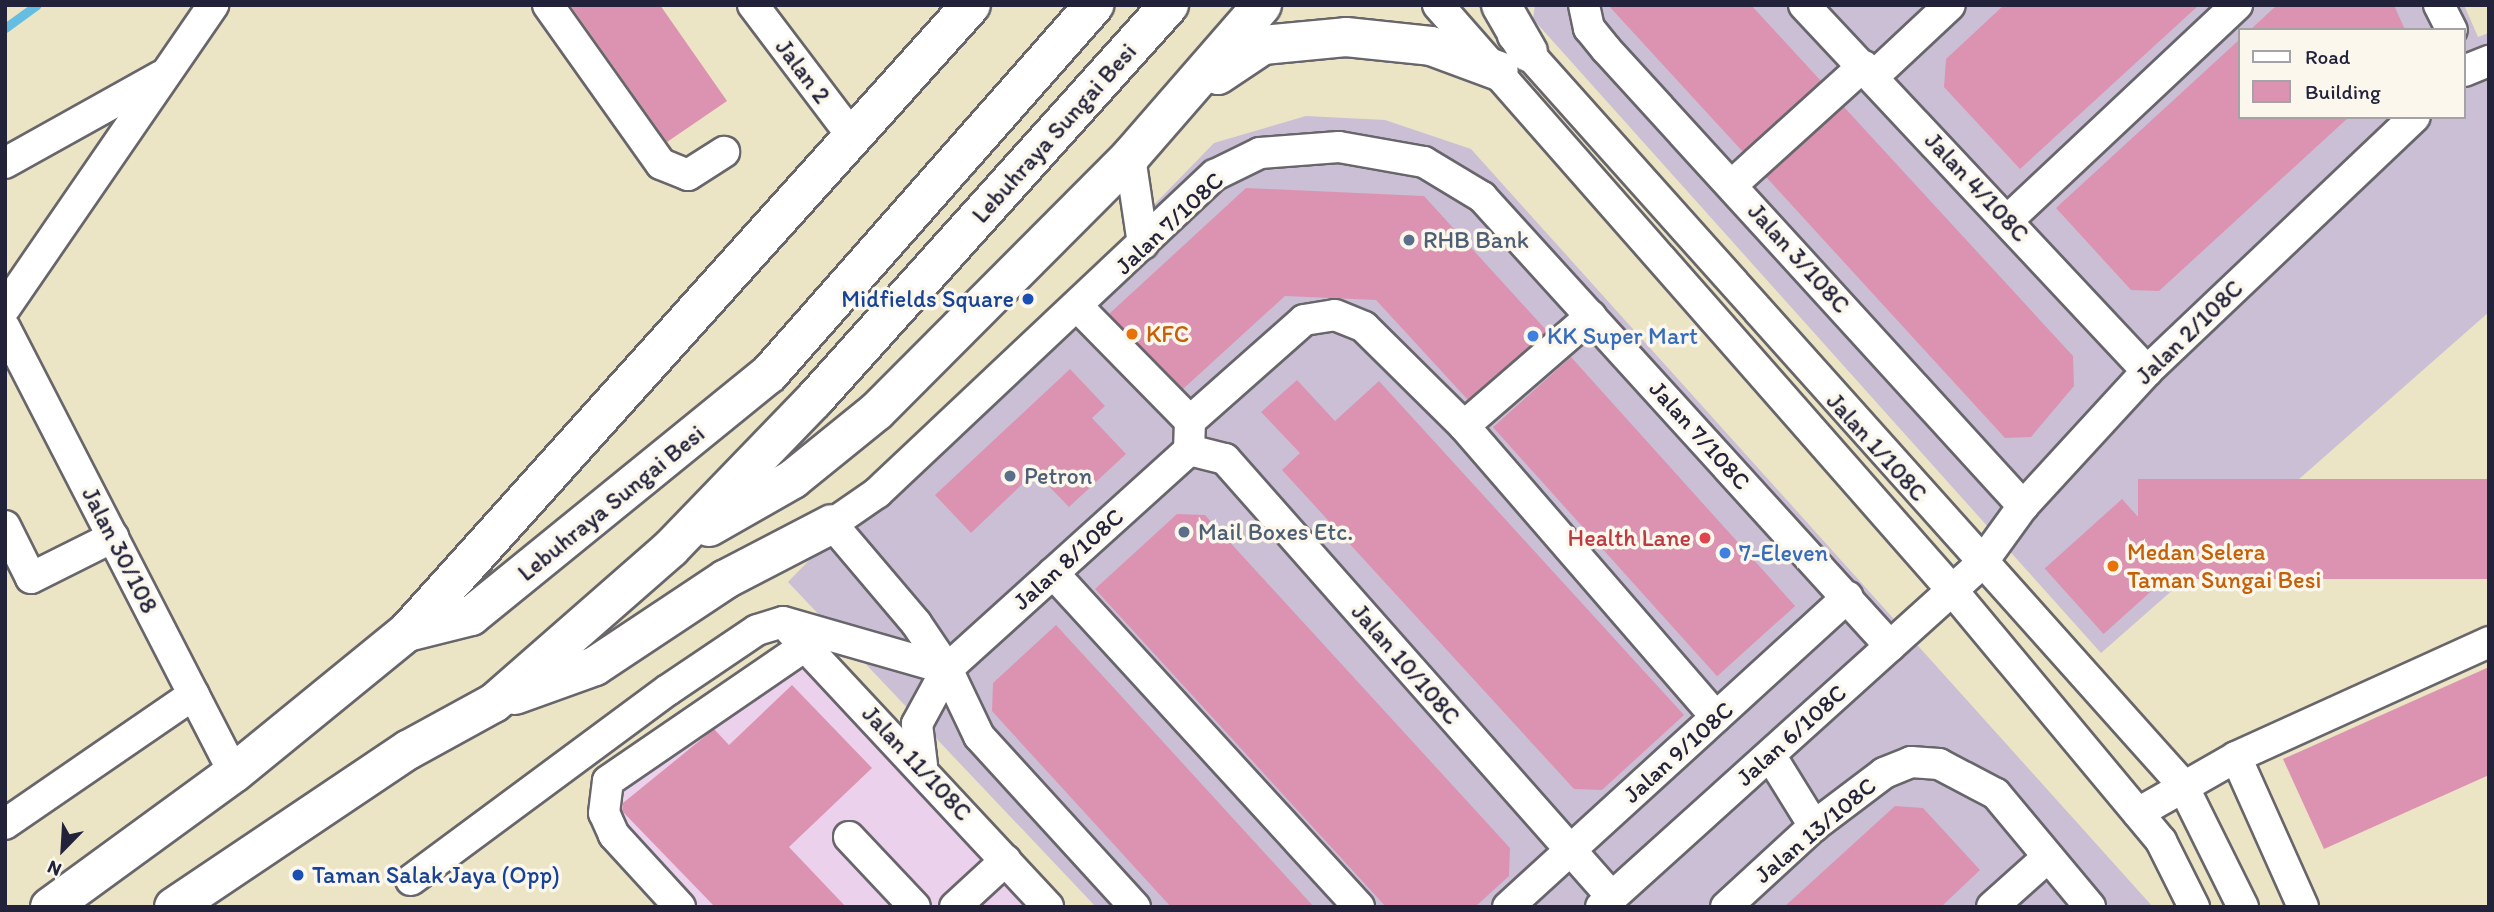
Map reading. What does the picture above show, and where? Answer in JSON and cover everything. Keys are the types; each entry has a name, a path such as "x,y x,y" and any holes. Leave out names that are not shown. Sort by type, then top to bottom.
{"highway":[{"path":"407,632 971,5"},
{"name":"Lebuhraya Sungai Besi","path":"50,907 234,773 407,632 471,616 769,374 1094,5"},
{"name":"Lebuhraya Sungai Besi","path":"174,907 408,750 494,703 671,548 814,400 1169,5"},
{"path":"671,548 793,480 877,411 1130,158 1262,5"},
{"path":"1182,98 1263,46 1346,37 1431,46 1513,61 1501,5"},
{"path":"494,703 595,666 726,579 832,524"}],"street":[{"path":"5,308 213,5"},
{"path":"548,5 661,164 688,175 724,152"},
{"name":"Jalan 2","path":"753,5 853,137"},
{"name":"Jalan 1/108C","path":"1438,5 1513,61 2182,784 2243,907"},
{"name":"Jalan 1/108C","path":"1483,5 1513,61 2161,841 2194,907"},
{"name":"Jalan 3/108C","path":"1584,5 1589,28 1606,49 1733,184 2023,506"},
{"name":"Jalan 4/108C","path":"1804,5 2009,219 2147,371"},
{"path":"1733,184 1950,5"},
{"path":"2009,219 2237,5"},
{"path":"2439,5 2451,28"},
{"path":"5,163 167,72"},
{"name":"Jalan 2/108C","path":"1981,564 2023,506 2147,371 2413,119"},
{"name":"Jalan 7/108C","path":"832,524 877,493 1080,308 1215,175 1261,153 1351,149 1424,162 1482,197 1890,646"},
{"path":"1130,158 1143,244"},
{"path":"1080,308 1190,435"},
{"name":"Jalan 8/108C","path":"922,765 916,724 947,669 1053,573 1304,320 1335,315 1364,327 1464,426 1716,718"},
{"path":"1464,426 1591,316"},
{"name":"Jalan 30/108","path":"5,328 234,773"},
{"name":"Jalan 10/108C","path":"1190,435 1225,459 1570,850 1606,902"},
{"path":"832,524 947,669 979,736 1135,907"},
{"path":"5,526 32,578 113,537"},
{"name":"Jalan 6/108C","path":"1606,902 1981,564"},
{"path":"1053,573 1359,907"},
{"name":"Jalan 9/108C","path":"1508,907 1848,597"},
{"path":"411,880 668,690 757,630 783,622 947,669"},
{"name":"Jalan 11/108C","path":"783,622 922,765 1048,907"},
{"path":"2138,813 2182,784 2236,757 2489,642"},
{"path":"680,907 614,835 604,813 608,781 805,646"},
{"path":"5,824 194,694"},
{"path":"1770,755 1814,826"},
{"path":"2236,757 2303,907"},
{"name":"Jalan 13/108C","path":"1726,907 1814,826 1884,773 1911,762 1939,764 1996,794 2048,857"},
{"path":"849,837 915,907"},
{"path":"1992,907 2048,857 2091,907"},
{"path":"955,907 1006,860"}],"shaded area":[{"path":"1535,5 2464,5 2478,37 2489,33 2489,312 2101,653 1533,19"},
{"path":"1306,116 1385,120 1471,149 2153,907 1096,907 788,582 1214,143"},
{"path":"798,657 1030,907 692,907 622,831 613,788"}],"building":[{"path":"570,5 660,5 727,101 667,142"},
{"path":"1608,5 1751,5 1821,81 1743,152"},
{"path":"2004,5 2199,5 2020,169 1944,87 1946,59"},
{"path":"2277,5 2394,5 2404,28 2252,28"},
{"path":"2238,41 2238,119 2347,119 2159,291 2131,290 2056,208"},
{"path":"1844,107 2073,356 2074,386 2031,437 2005,438 1766,177"},
{"path":"1246,188 1424,196 1547,331 1468,400 1376,300 1285,296 1183,389 1109,314"},
{"path":"1571,357 1795,606 1717,676 1493,427"},
{"path":"1070,369 1105,406 1092,418 1126,454 1069,507 1035,472 971,533 935,495"},
{"path":"1297,380 1335,421 1379,381 1684,715 1602,790 1574,789 1282,470 1300,453 1261,412"},
{"path":"2138,479 2489,479 2489,579 2138,579"},
{"name":"Medan Selera Taman Sungai Besi","path":"2122,499 2181,564 2104,634 2045,569"},
{"path":"1177,514 1205,515 1510,848 1509,876 1475,907 1386,907 1095,589"},
{"path":"1056,625 1314,907 1171,907 992,711 993,683"},
{"path":"2489,667 2489,775 2324,849 2283,759"},
{"path":"792,685 872,768 789,847 846,907 715,907 622,811 623,803 714,729 729,745"},
{"path":"1895,806 1923,808 1980,870 1941,907 1784,907"}],"waterway":[{"path":"5,28 37,5"}],"place":[{"name":"RHB Bank","path":"1409,240"},
{"name":"Midfields Square","path":"1028,299"},
{"name":"KFC","path":"1132,334"},
{"name":"KK Super Mart","path":"1533,336"},
{"name":"Petron","path":"1010,476"},
{"name":"Mail Boxes Etc.","path":"1184,532"},
{"name":"Health Lane","path":"1705,538"},
{"name":"7-Eleven","path":"1725,553"},
{"name":"Medan Selera Taman Sungai Besi","path":"2113,566"},
{"name":"Taman Salak Jaya (Opp)","path":"298,875"}]}
